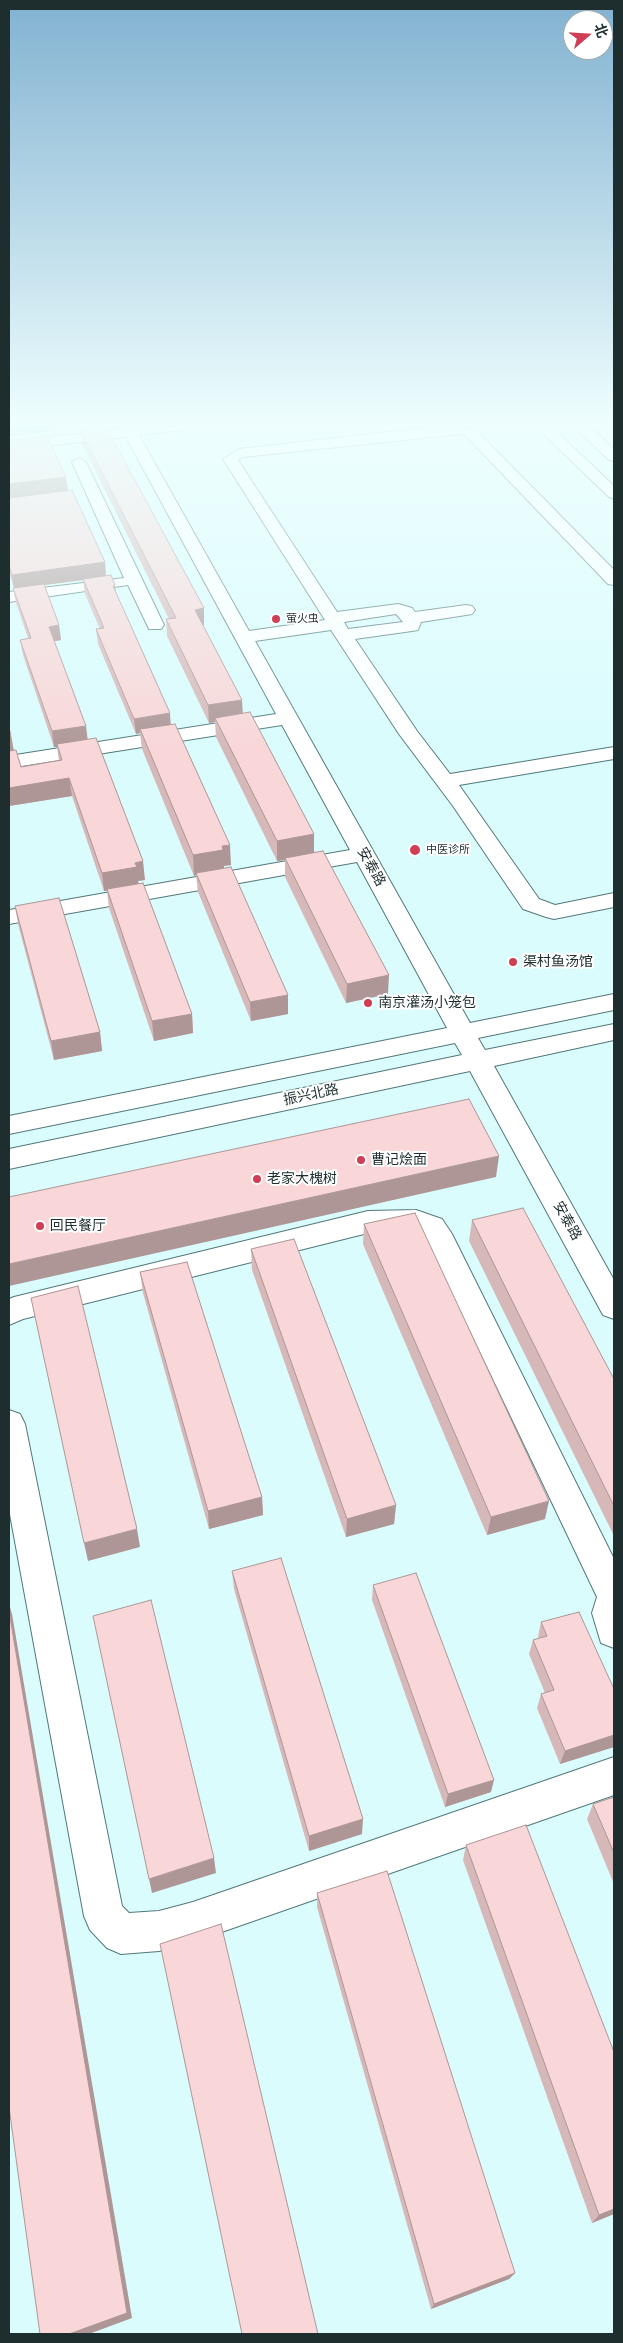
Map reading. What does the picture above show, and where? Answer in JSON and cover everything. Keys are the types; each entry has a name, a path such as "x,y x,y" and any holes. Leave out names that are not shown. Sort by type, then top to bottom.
{"street":[{"path":"114,535 155,625"},
{"name":"安泰路","path":"188,535 614,1307"},
{"path":"279,535 409,734 445,781 531,904 554,912 614,900"},
{"path":"571,535 614,580"},
{"path":"9,597 134,580"},
{"path":"338,626 344,616 398,608 411,618 466,610"},
{"path":"244,637 338,626"},
{"path":"9,762 288,718"},
{"path":"445,781 614,753"},
{"path":"9,917 364,854"},
{"path":"9,1125 614,1002"},
{"name":"振兴北路","path":"9,1158 614,1032"},
{"path":"9,1313 22,1306 368,1222 416,1221 432,1227 442,1242 614,1597 610,1614 614,1631"},
{"path":"9,1424 104,1916 120,1934 159,1932 193,1922 614,1776"}],"building":[{"path":"9,535 93,535 105,562 12,575 9,565"},
{"path":"134,535 165,535 204,608 195,610 242,700 208,705 166,619 176,618"},
{"path":"111,575 115,585 113,586 170,713 134,719 96,629 104,628 83,579"},
{"path":"44,584 59,625 49,627 86,726 52,731 20,640 31,638 13,588"},
{"path":"250,712 314,834 277,841 215,718"},
{"path":"175,724 230,845 222,846 223,850 193,855 140,729"},
{"path":"96,738 143,861 135,863 137,867 102,873 69,778 9,788 9,751 16,750 21,767 62,760 57,744"},
{"path":"323,851 389,975 347,984 285,858"},
{"path":"231,867 288,995 250,1002 196,873"},
{"path":"143,883 192,1014 152,1021 107,889"},
{"path":"59,898 100,1032 51,1041 15,906"},
{"path":"469,1099 499,1156 9,1264 9,1197"},
{"path":"523,1208 614,1379 614,1506 472,1220"},
{"path":"415,1213 549,1501 491,1517 364,1224"},
{"path":"294,1239 396,1505 347,1519 251,1249"},
{"path":"187,1262 262,1497 208,1511 140,1272"},
{"path":"78,1286 137,1529 84,1543 31,1298"},
{"path":"281,1558 363,1819 309,1836 232,1571"},
{"path":"416,1573 494,1780 448,1794 373,1585"},
{"path":"151,1600 214,1858 149,1879 93,1616"},
{"path":"9,1611 127,2313 69,2334 40,2334 9,2107"},
{"path":"579,1612 614,1689 614,1735 565,1751 541,1694 554,1690 533,1640 547,1636 541,1622"},
{"path":"614,1797 614,1853 593,1804"},
{"path":"526,1825 614,2052 614,2209 599,2215 466,1845"},
{"path":"387,1871 515,2273 434,2304 317,1893"},
{"path":"221,1924 318,2334 242,2334 160,1944"}],"place":[{"name":"萤火虫","path":"276,619"},
{"name":"中医诊所","path":"415,850"},
{"name":"渠村鱼汤馆","path":"513,962"},
{"name":"南京灌汤小笼包","path":"368,1003"},
{"name":"曹记烩面","path":"361,1160"},
{"name":"老家大槐树","path":"257,1179"},
{"name":"回民餐厅","path":"40,1226"}]}
